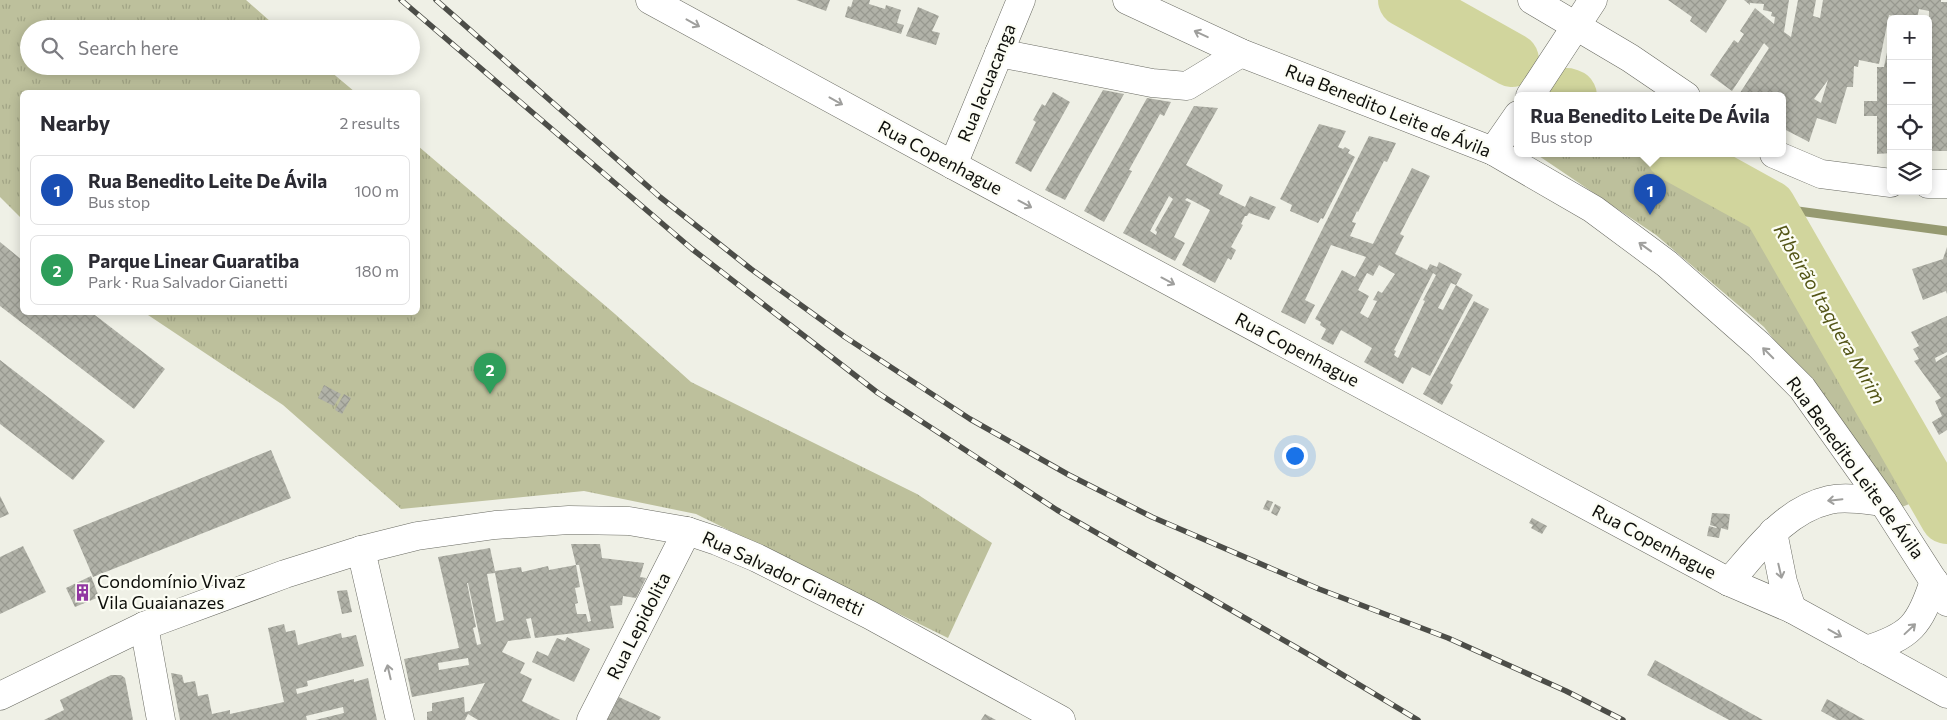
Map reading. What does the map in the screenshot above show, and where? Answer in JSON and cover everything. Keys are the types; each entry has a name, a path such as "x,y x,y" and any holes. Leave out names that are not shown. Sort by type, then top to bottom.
{"main road":[{"name":"Rua Copenhague","path":"650,0 1729,582 1792,609 1947,694"},
{"name":"Rua Benedito Leite de Ávila","path":"1127,0 1240,53 1493,151 1593,209 1668,264 1759,344 1802,388 1883,502 1941,592"},
{"path":"1532,0 1569,36 1630,58 1680,92"},
{"path":"1533,92 1593,0"},
{"name":"Rua Iacuacanga","path":"953,165 999,53 1015,1"},
{"path":"999,53 1152,83 1186,86 1240,53"},
{"path":"1493,151 1514,121"},
{"path":"1781,157 1821,174 1887,182"},
{"path":"1932,184 1947,184"},
{"path":"1729,582 1773,532 1805,508 1830,500 1853,499 1883,502"},
{"name":"Rua Salvador Gianetti","path":"0,696 144,626 285,574 361,550 417,536 495,525 569,520 629,521 687,531 757,558 870,615 1061,720"},
{"name":"Rua Lepidolita","path":"591,720 687,531"},
{"path":"1773,532 1783,582 1792,609"},
{"path":"361,550 400,720"},
{"path":"1866,650 1900,637 1911,629 1941,592"},
{"path":"144,626 161,720"}],"green space":[{"path":"0,0 246,0 269,20 20,20 20,75 335,75 353,90 20,90 20,217 0,197"},
{"path":"420,148 615,314 691,382 917,494 992,543 948,638 696,514 584,491 401,509 283,405 148,315 420,315"},
{"path":"1540,157 1664,157 1756,210 1771,225 1811,314 1914,502 1902,507 1764,327 1656,235"}],"building":[{"path":"796,0 830,0 826,11"},
{"path":"853,0 870,0 869,4 885,9 886,5 901,10 897,23 904,25 901,34 845,17 848,6 851,7"},
{"path":"1668,0 1727,0 1706,33 1690,21 1692,17"},
{"path":"1744,0 1789,0 1784,32 1791,37 1798,0 1816,0 1813,16 1820,18 1823,0 1941,0 1941,2 1947,2 1947,151 1932,151 1932,15 1929,15 1929,11 1919,9 1918,15 1887,15 1887,25 1879,64 1859,60 1858,67 1854,66 1853,87 1847,87 1836,124 1817,118 1809,142 1786,130 1786,92 1741,92 1769,48 1764,43 1732,91 1710,75 1734,40 1738,43 1744,34 1740,31 1755,8 1774,24 1775,17 1771,16 1772,12 1763,10 1764,4 1750,3 1750,5","holes":["1828,80 1821,103 1814,99"]},
{"path":"918,7 939,16 932,31 940,33 936,45 906,36"},
{"path":"1887,52 1887,153 1877,154 1877,116 1864,116 1864,101 1877,101 1877,67 1884,67"},
{"path":"1103,90 1124,94 1065,200 1045,190"},
{"path":"1053,92 1070,102 1031,172 1015,163 1036,122 1033,120 1042,104 1045,106"},
{"path":"1147,98 1171,102 1164,116 1160,114 1129,170 1132,171 1104,222 1084,211"},
{"path":"1194,106 1218,108 1186,165 1223,185 1219,194 1245,207 1250,196 1276,207 1269,220 1249,213 1245,216 1241,224 1243,225 1231,247 1236,250 1231,260 1228,258 1215,283 1182,265 1210,210 1187,198 1185,200 1191,203 1174,237 1185,243 1175,261 1123,233","holes":["1169,196 1173,199 1155,230 1157,232 1156,235 1150,231"]},
{"path":"1319,124 1346,131 1338,147 1343,149 1345,147 1350,150 1348,153 1355,157 1323,219 1321,218 1318,223 1290,211 1292,205 1280,199"},
{"path":"1369,136 1396,143 1387,162 1384,161 1357,211 1352,222 1356,223 1350,236 1373,244 1412,168 1430,176 1400,234 1404,236 1395,254 1427,270 1430,264 1437,267 1439,262 1462,274 1456,285 1473,295 1430,376 1412,367 1403,384 1364,362 1372,348 1341,330 1333,345 1321,339 1326,329 1320,325 1321,322 1315,319 1342,270 1355,277 1366,257 1331,245 1305,300 1315,305 1305,324 1281,312","holes":["1379,265 1395,274 1382,293 1378,291 1373,300 1377,301 1368,318 1360,313 1369,296 1358,290 1367,273 1373,276","1433,273 1436,275 1398,358 1394,355 1396,351 1394,350","1451,283 1456,285 1443,310 1438,308"]},
{"path":"0,242 20,258 20,315 95,315 165,369 134,409 0,306"},
{"path":"1947,247 1947,294 1946,291 1923,300 1912,269 1943,259"},
{"path":"1474,301 1489,309 1450,383 1453,385 1442,405 1423,394"},
{"path":"1947,316 1947,352 1935,358 1936,362 1947,355 1947,430 1939,435 1932,422 1942,416 1935,401 1941,398 1914,361 1919,359 1913,349 1919,346 1911,332"},
{"path":"0,360 105,441 73,480 0,424"},
{"path":"324,385 341,394 334,406 318,398"},
{"path":"344,394 351,398 342,414 335,410"},
{"path":"271,450 291,498 93,577 73,530"},
{"path":"0,496 9,514 0,518"},
{"path":"1267,500 1273,502 1269,511 1263,509"},
{"path":"1275,504 1281,507 1277,516 1271,513"},
{"path":"1712,513 1730,514 1728,530 1721,528 1719,538 1707,536 1709,526 1717,527 1710,525"},
{"path":"1532,518 1547,526 1542,534 1531,528 1533,525 1529,523"},
{"path":"571,544 600,544 602,558 644,563 640,577 646,578 636,598 623,596 622,605 610,606 614,628 535,638 531,618 526,619 531,638 508,641 502,652 525,663 520,673 532,679 522,701 560,720 478,720 468,714 465,720 427,720 427,712 432,711 432,703 464,697 465,712 470,711 485,683 412,697 404,659 459,648 438,557 490,548 495,571 521,567 522,572 548,566 549,570 576,565","holes":["576,565 579,565 591,621 588,622 586,614 577,614 575,604 578,603 575,588 580,587","495,573 504,620 496,622 487,574","467,583 481,644 477,645 473,628 476,627","468,658 469,665 439,670 438,663"]},
{"path":"23,546 46,592 0,614 0,557"},
{"name":"Condomínio Vivaz Vila Guaianazes","path":"91,576 99,597 75,607 66,588"},
{"path":"347,590 352,612 342,614 337,591"},
{"path":"284,624 286,632 295,630 298,645 341,633 342,638 356,635 364,666 307,681 308,686 296,689 297,694 354,679 354,682 368,678 377,720 315,720 344,713 343,707 306,716 307,720 180,720 171,673 182,675 184,683 195,681 198,696 208,694 212,714 230,710 230,714 284,702 268,628"},
{"path":"567,637 590,649 574,682 532,662 537,651 548,656 557,638 565,641"},
{"path":"1655,660 1763,720 1729,720 1647,675"},
{"path":"111,675 121,675 125,678 133,720 44,720 64,710 60,700"},
{"path":"619,697 661,717 659,720 607,720"},
{"path":"1827,699 1865,720 1837,720 1821,711"},
{"path":"985,714 996,720 981,720"}],"waterway":[{"name":"Ribeirão Itaquera Mirim","path":"1405,0 1512,60"},
{"name":"Ribeirão Itaquera Mirim","path":"1678,157 1769,207 1947,517"},
{"path":"1769,207 1947,231"}],"railway":[{"path":"401,0 692,249 878,393 1057,510 1313,657 1418,720"},
{"path":"436,0 660,197 751,269 845,337 970,419 1069,475 1152,517 1319,589 1448,638 1566,691 1623,720"}],"place":[{"name":"Rua Benedito Leite De Ávila","path":"1650,215"},
{"name":"Parque Linear Guaratiba","path":"490,394"},
{"name":"Condomínio Vivaz Vila Guaianazes","path":"83,592"}]}
